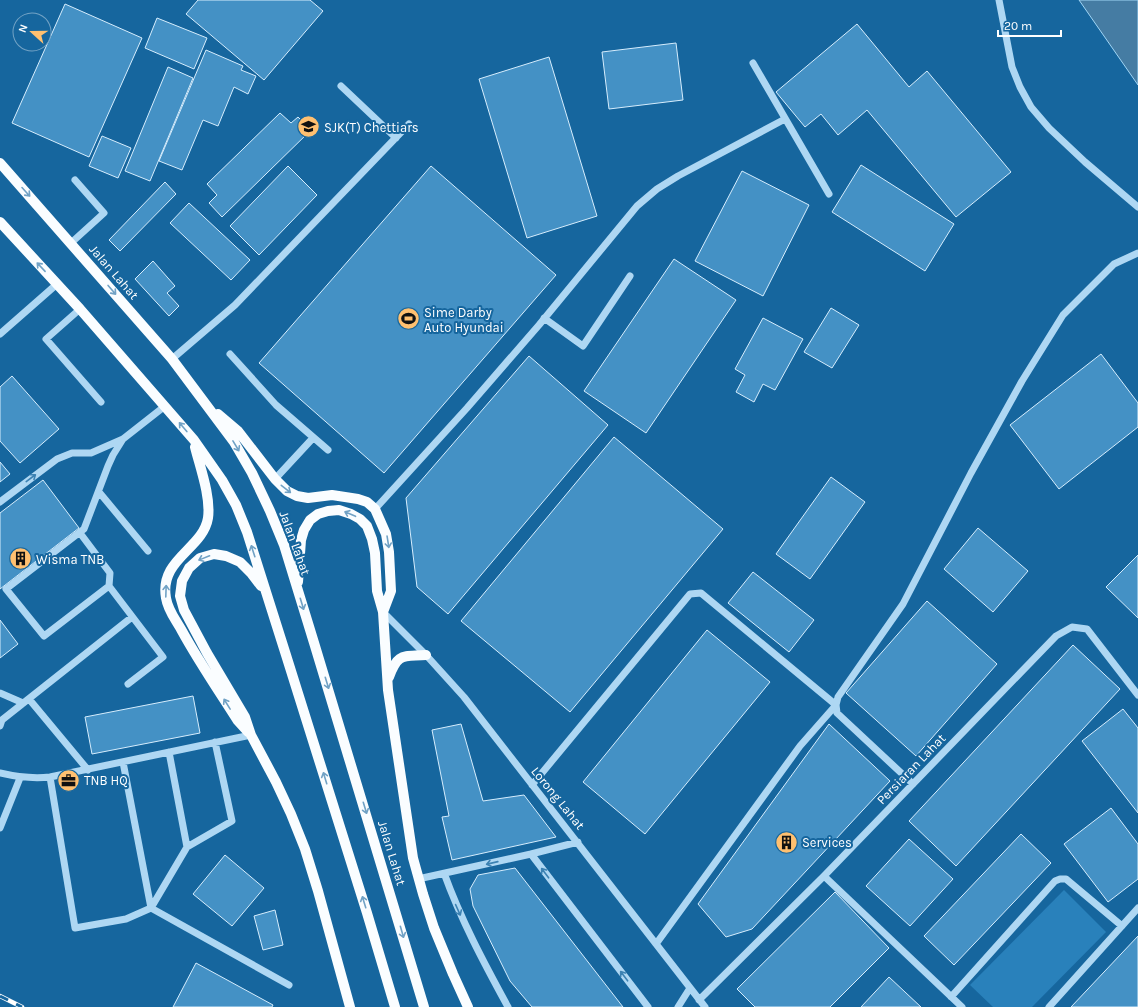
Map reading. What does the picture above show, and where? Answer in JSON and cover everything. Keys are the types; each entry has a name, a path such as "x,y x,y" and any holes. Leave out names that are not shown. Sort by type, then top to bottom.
{"main road":[{"name":"Jalan Lahat","path":"0,163 172,359 234,442 252,473 284,545 424,1007"},
{"path":"1,225 80,309 166,406 194,440 222,480 236,504 247,532 368,913 395,1007"},
{"path":"203,400 238,431 275,479 288,491 297,496 308,498 332,495 344,496 367,502 375,509 386,534 389,552 391,591 383,612"},
{"path":"194,440 207,500 208,518 204,530 197,541 187,549 172,569 167,582 166,597 170,610 186,638 238,721 250,735 276,782 305,849 350,1007"},
{"path":"298,590 301,540 304,530 310,520 318,514 328,510 339,510 360,519 366,526 372,539 375,553 377,591 383,612 388,681 413,858 418,879 434,928 468,1007"},
{"path":"250,735 245,717 207,653 184,610 180,596 182,581 189,568 200,558 214,554 226,556 240,562 252,572 267,595"},
{"path":"388,681 396,661 412,655 426,655"}],"street":[{"path":"999,0 1012,66 1020,87 1031,107 1049,128 1085,162 1138,207"},
{"path":"753,63 828,194"},
{"path":"341,86 396,138"},
{"path":"375,509 467,408 637,206 657,188 785,119"},
{"path":"172,359 235,305 409,124"},
{"path":"71,243 104,214 75,180"},
{"path":"913,784 837,713 836,705 838,697 903,604 971,473 1018,388 1063,315 1114,264 1138,253"},
{"path":"544,318 582,346 630,276"},
{"path":"0,334 57,284"},
{"path":"80,309 46,339 101,402"},
{"path":"230,354 276,406 328,450"},
{"path":"0,502 64,455 72,453 91,453 123,439 166,406"},
{"path":"275,479 313,438"},
{"path":"109,586 44,636 6,589 84,529 108,466 123,439"},
{"path":"99,492 148,551"},
{"path":"80,532 110,573 109,586 163,657 128,684"},
{"path":"532,785 690,594 701,593 836,705"},
{"name":"Lorong Lahat","path":"383,612 426,655 464,698 578,842 705,1007"},
{"path":"0,726 2,720 132,617"},
{"name":"Persiaran Lahat","path":"699,1000 824,876 1056,636 1072,627 1087,629 1138,695"},
{"path":"0,693 26,701 88,770"},
{"path":"656,944 800,746 836,705"},
{"path":"0,773 20,778 35,779 50,777 250,735"},
{"path":"50,777 75,928 126,919 151,908 187,847 232,821 215,742"},
{"path":"169,752 187,847"},
{"path":"124,762 151,908"},
{"path":"0,828 20,778"},
{"path":"418,879 578,842"},
{"path":"530,854 648,1007"},
{"path":"444,874 456,905 479,955 508,1007"},
{"path":"824,876 962,1007"},
{"path":"951,997 1055,881 1066,879 1122,926"},
{"path":"151,908 289,985"},
{"path":"1049,1007 1138,908"},
{"path":"678,1007 690,988"}],"shaded area":[{"path":"1079,0 1138,0 1138,85"},
{"path":"1064,890 1106,932 1032,1007 993,1007 970,985"}],"building":[{"path":"198,0 310,0 323,11 264,80 186,14"},
{"path":"65,4 142,38 89,157 12,123 44,52 52,52 52,33"},
{"path":"157,18 207,38 194,69 145,48"},
{"path":"857,24 909,87 927,71 1011,172 956,217 867,110 838,135 821,114 805,127 776,92"},
{"path":"676,43 683,100 609,109 602,52"},
{"path":"206,50 243,66 241,70 256,76 248,94 234,87 218,126 203,120 182,170 159,161"},
{"path":"549,57 597,216 527,238 479,79"},
{"path":"168,67 193,78 150,181 125,171"},
{"path":"280,113 291,123 298,117 311,130 222,217 209,203 217,195 207,184"},
{"path":"102,136 131,148 118,178 89,166"},
{"path":"861,165 954,224 925,271 832,212"},
{"path":"288,166 317,195 259,255 230,226"},
{"name":"Sime Darby Auto Hyundai","path":"431,166 556,275 384,473 259,363"},
{"path":"742,171 809,205 763,296 695,261"},
{"path":"165,182 176,194 120,251 109,240"},
{"path":"189,203 250,260 231,280 170,223"},
{"path":"674,259 736,300 646,433 584,391"},
{"path":"153,261 175,286 167,293 179,306 169,316 135,279"},
{"path":"831,308 859,325 832,368 804,352"},
{"path":"763,318 803,339 775,390 763,384 754,402 736,392 745,375 735,369"},
{"path":"1101,354 1138,403 1138,427 1059,489 1010,425"},
{"path":"529,356 608,425 448,614 417,587 406,498"},
{"path":"12,376 59,429 20,463 0,441 0,387"},
{"path":"614,437 723,529 570,712 461,621"},
{"path":"0,462 10,474 0,482"},
{"path":"831,477 865,502 810,579 776,554"},
{"name":"Wisma TNB","path":"43,480 79,528 0,589 0,513"},
{"path":"978,528 1028,571 993,612 944,569"},
{"path":"1138,555 1138,618 1106,587"},
{"path":"753,572 814,620 789,652 728,603"},
{"path":"927,601 997,664 916,756 846,693"},
{"path":"0,620 18,644 0,658"},
{"path":"707,630 770,682 645,834 583,782"},
{"path":"1073,645 1120,689 956,866 909,821"},
{"path":"193,696 200,733 92,754 85,717"},
{"path":"1123,709 1138,728 1138,813 1082,741"},
{"path":"461,724 483,801 524,795 556,837 452,860 442,817 449,816 432,730"},
{"name":"Services","path":"829,724 890,781 752,929 726,937 698,904"},
{"path":"1111,808 1138,844 1138,879 1108,902 1064,844"},
{"path":"1021,834 1051,863 954,965 924,936"},
{"path":"909,839 953,879 910,926 866,886"},
{"path":"225,855 264,888 232,926 193,894"},
{"path":"515,868 623,1007 532,1007 510,981 473,906 470,889 478,875"},
{"path":"835,892 889,948 830,1007 755,1007 737,989"},
{"path":"275,910 283,945 263,950 254,916"},
{"path":"1138,936 1138,1007 1071,1007"},
{"path":"196,963 273,1005 272,1007 173,1007"},
{"path":"889,977 921,1007 861,1007"}],"railway":[{"path":"0,996 22,1007"}],"place":[{"name":"SJK(T) Chettiars","path":"309,127"},
{"name":"Sime Darby Auto Hyundai","path":"408,319"},
{"name":"Wisma TNB","path":"20,559"},
{"name":"TNB HQ","path":"69,780"},
{"name":"Services","path":"787,842"}]}
